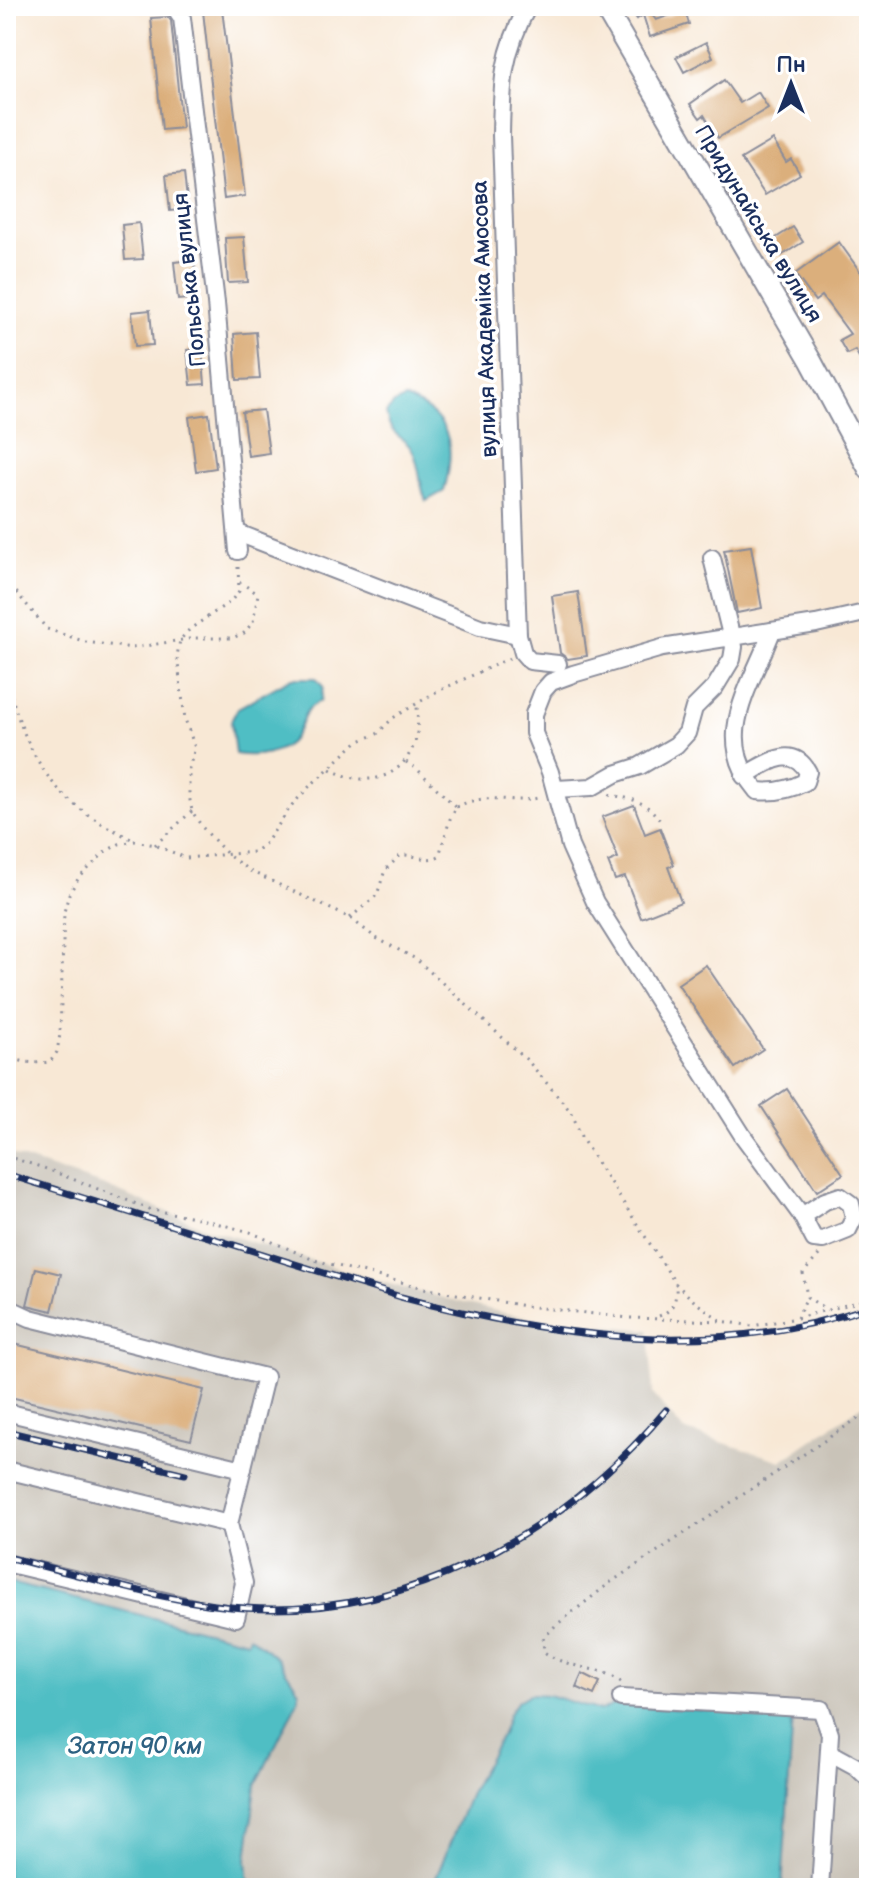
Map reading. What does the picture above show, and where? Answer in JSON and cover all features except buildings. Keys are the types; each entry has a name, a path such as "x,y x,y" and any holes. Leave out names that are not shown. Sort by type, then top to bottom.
{"main road":[{"name":"Придунайська вулиця","path":"604,6 811,361 869,469"}],"street":[{"name":"Польська вулиця","path":"174,6 182,18 216,303 238,551"},
{"name":"вулиця Академіка Амосова","path":"523,653 518,635 501,135 507,50 528,6"},
{"path":"238,533 480,627 518,635"},
{"path":"556,789 592,787 615,774 650,761 676,745 687,733 694,708 715,687 732,659 734,647 712,558"},
{"path":"802,1216 825,1201 840,1196 851,1204 854,1218 848,1230 823,1240 814,1239 802,1216 743,1136 595,902 570,846 556,789 534,733 534,714 543,691 551,682 662,648 869,612"},
{"path":"744,776 735,729 739,707 772,631"},
{"path":"523,653 530,661 558,664"},
{"path":"6,1307 30,1318 265,1377 229,1524 244,1583 236,1618 6,1563"},
{"path":"6,1412 243,1469"},
{"path":"6,1470 229,1524"},
{"path":"621,1698 821,1709 830,1734 820,1888"},
{"path":"829,1752 855,1766 869,1779"}],"path":[{"path":"238,551 239,591 231,601 190,629 180,640 177,656 185,719 195,748 189,768 192,811 202,827 229,856 273,883 350,918 376,938 416,959 528,1061 572,1113 582,1139 676,1284 722,1321"},
{"path":"6,580 47,629 68,638 132,648 180,640 232,638 244,633 253,622 258,594 240,582"},
{"path":"6,672 13,701 35,757 59,789 77,807 135,841 155,845 186,858 254,852 266,843 292,805 357,742 377,734 393,718 417,703 473,673 523,653"},
{"path":"330,769 356,779 370,780 384,776 406,762 415,742 417,703"},
{"path":"406,762 456,807"},
{"path":"592,787 600,794 629,797 643,803 656,813 662,824"},
{"path":"350,918 377,895 385,870 401,855 433,860 439,856 456,807 481,797 529,800 556,789"},
{"path":"155,845 192,811"},
{"path":"6,1054 11,1058 39,1063 50,1062 57,1052 64,912 69,894 78,879 105,852 119,844 135,841"},
{"path":"6,1066 11,1058"},
{"path":"6,1156 152,1210 250,1232 290,1251 368,1275 525,1306 629,1318 722,1321 752,1326 869,1299"},
{"path":"797,1318 807,1297 803,1273 822,1251 823,1240"},
{"path":"656,1318 672,1307 677,1297 676,1284"},
{"path":"807,1297 827,1310"},
{"path":"621,1698 621,1682 613,1676 558,1663 544,1652 543,1639 611,1582 869,1411"}],"shaded area":[{"path":"6,1153 105,1186 208,1229 403,1288 504,1313 649,1330 653,1394 683,1430 781,1461 869,1401 869,1888 249,1888 247,1859 256,1785 298,1700 299,1691 278,1660 249,1637 248,1641 6,1582"}],"water":[{"path":"405,399 433,414 447,434 450,460 444,491 426,501 415,455 394,432 386,413 395,403"},
{"path":"292,678 316,678 323,687 321,700 306,713 295,736 276,751 235,754 231,721 238,708"},
{"name":"Затон 90 км","path":"6,1582 247,1641 249,1636 278,1659 299,1691 298,1700 256,1785 247,1859 249,1888 6,1888"},
{"path":"530,1694 548,1695 601,1711 613,1705 793,1715 782,1888 432,1888 471,1791 502,1734 509,1714 518,1701"}],"railway":[{"path":"6,1174 401,1297 517,1323 576,1332 694,1338 753,1334 811,1323 869,1307"},
{"path":"6,1557 203,1604 294,1608 356,1601 415,1585 472,1562 526,1533 577,1497 624,1456 666,1410"},
{"path":"6,1431 185,1474"}]}
